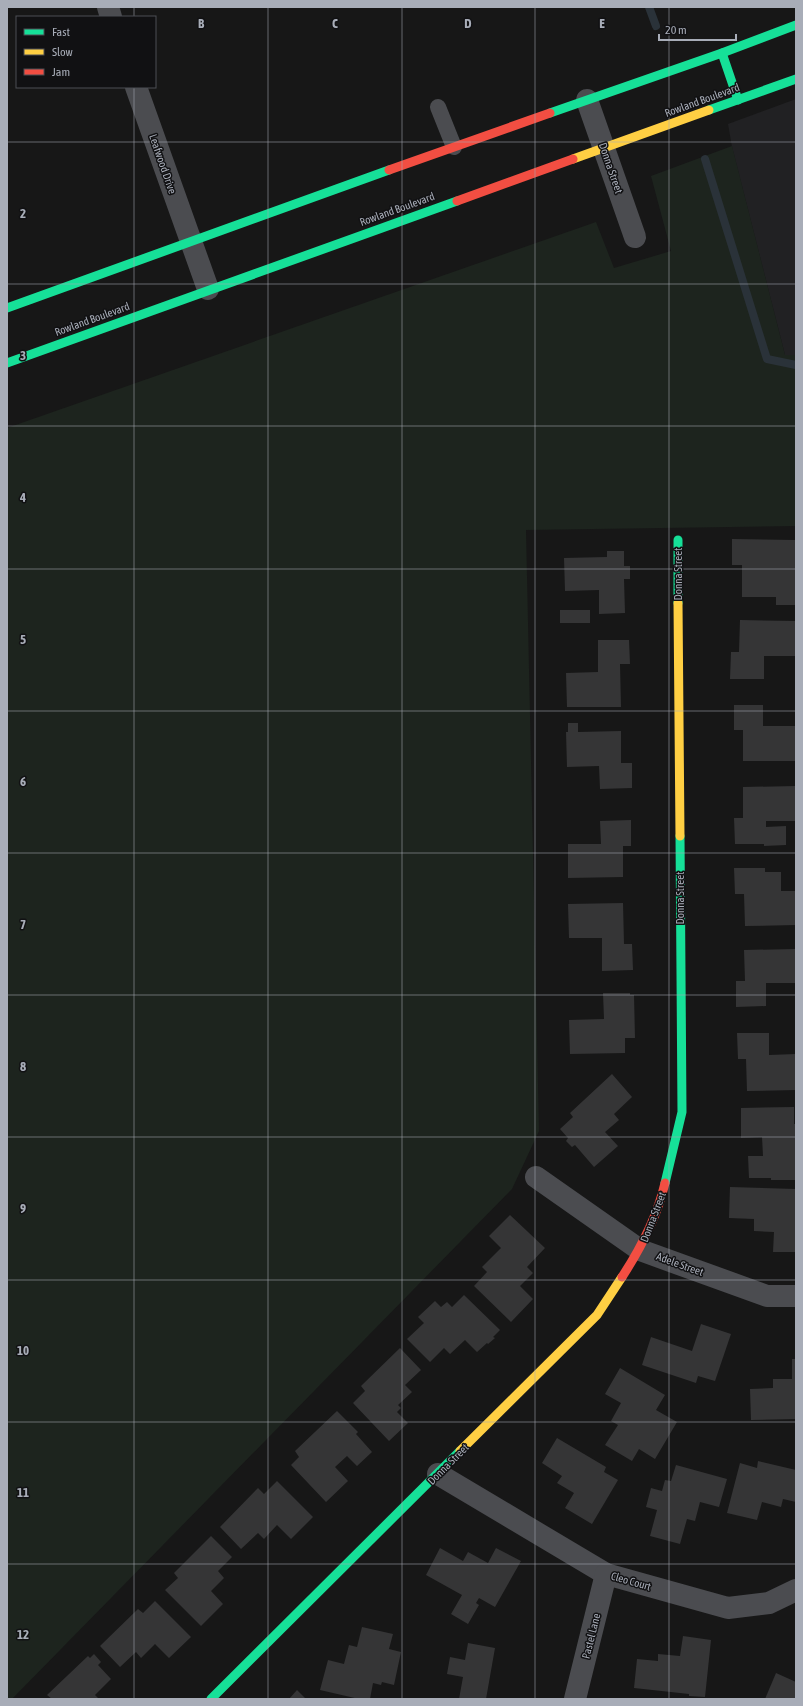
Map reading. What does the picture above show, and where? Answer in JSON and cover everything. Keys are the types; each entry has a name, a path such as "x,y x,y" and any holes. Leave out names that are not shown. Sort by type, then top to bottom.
{"main road":[{"path":"7,308 190,241 722,53 796,25"},
{"path":"722,53 738,100"},
{"name":"Rowland Boulevard","path":"7,363 208,289 796,79"},
{"name":"Donna Street","path":"211,1699 597,1315 640,1250 661,1201 682,1112 678,540"}],"street":[{"name":"Leafwood Drive","path":"136,88 208,289"},
{"name":"Donna Street","path":"587,100 635,237"},
{"name":"Adele Street","path":"536,1177 640,1250 767,1296 796,1296"},
{"name":"Cleo Court","path":"438,1474 606,1574 728,1608 769,1603 796,1590"},
{"name":"Pastel Lane","path":"575,1699 606,1574"}],"lane":[{"path":"438,107 454,147"}],"shaded area":[{"path":"796,99 796,355 785,355 732,147 728,124"},
{"path":"732,146 785,355 796,355 796,526 526,530 539,1131 512,1189 12,1699 7,1699 7,428 596,222 614,268 671,251 651,176"}],"building":[{"path":"732,539 795,540 796,605 776,605 776,597 742,597 742,565 732,565"},
{"path":"607,551 624,551 624,566 630,566 630,579 624,579 625,613 599,614 599,590 565,591 564,558 607,557"},
{"path":"560,610 590,610 590,623 560,623"},
{"path":"740,620 796,621 796,656 764,656 764,679 730,679 731,652 739,652"},
{"path":"598,640 629,640 630,664 620,664 621,707 567,707 566,673 598,672"},
{"path":"734,705 763,705 763,726 796,726 796,761 743,761 743,730 734,730"},
{"path":"568,723 578,723 578,732 621,731 621,763 632,763 632,788 600,789 599,766 567,767 566,732 568,732"},
{"path":"796,786 796,821 766,821 766,827 786,826 786,845 764,846 764,844 735,844 734,818 743,818 743,787"},
{"path":"631,820 631,846 623,846 623,877 568,878 568,844 601,844 600,821"},
{"path":"734,868 765,868 765,872 781,872 781,891 796,891 796,925 745,926 744,894 735,894"},
{"path":"623,903 624,944 632,944 633,970 602,971 602,938 569,938 568,904"},
{"path":"796,949 796,983 766,983 766,1006 736,1007 736,981 745,981 744,950"},
{"path":"603,993 630,993 630,995 634,995 635,1038 625,1038 625,1053 570,1054 569,1020 604,1019"},
{"path":"737,1033 769,1033 769,1055 796,1054 796,1090 747,1091 746,1059 738,1059"},
{"path":"612,1074 632,1097 614,1114 619,1120 605,1132 618,1146 594,1167 575,1145 572,1147 566,1141 568,1138 560,1129 573,1117 570,1113"},
{"path":"794,1107 794,1124 796,1124 796,1180 749,1178 748,1156 763,1156 762,1137 741,1138 741,1108"},
{"path":"730,1187 796,1189 796,1252 773,1252 774,1232 754,1231 754,1219 729,1218"},
{"path":"510,1215 545,1248 527,1267 533,1273 520,1286 533,1299 511,1322 474,1286 487,1272 482,1267 501,1248 489,1236"},
{"path":"464,1295 500,1330 493,1337 495,1338 477,1352 465,1340 450,1354 444,1348 430,1362 407,1339 424,1323 418,1317 435,1301 441,1307 447,1302 452,1307"},
{"path":"701,1324 731,1334 715,1381 698,1376 696,1383 642,1365 651,1337 692,1351"},
{"path":"400,1348 421,1370 405,1385 412,1392 398,1405 401,1408 397,1412 408,1423 389,1441 353,1403 365,1391 361,1386"},
{"path":"792,1359 796,1359 796,1419 751,1420 750,1389 773,1388 773,1379 792,1379"},
{"path":"620,1368 665,1395 656,1410 677,1422 655,1459 639,1449 632,1461 605,1445 618,1425 611,1421 621,1403 605,1394"},
{"path":"337,1411 358,1432 356,1434 372,1452 357,1466 347,1456 335,1467 348,1481 326,1502 291,1465 299,1457 295,1451"},
{"path":"557,1438 606,1467 604,1472 618,1480 592,1524 565,1508 574,1493 557,1483 562,1476 542,1463"},
{"path":"758,1461 796,1470 796,1502 783,1499 781,1507 762,1502 757,1520 727,1513 740,1463 757,1468"},
{"path":"676,1465 727,1479 719,1507 700,1502 695,1521 687,1519 680,1544 650,1536 657,1510 646,1507 651,1488 662,1491 665,1480 671,1481"},
{"path":"277,1481 313,1517 291,1539 277,1525 264,1539 258,1533 241,1549 220,1527 258,1488 264,1494"},
{"path":"211,1536 232,1557 218,1571 224,1578 211,1591 223,1604 201,1626 165,1590 178,1578 174,1573"},
{"path":"440,1548 463,1561 468,1552 488,1563 496,1548 521,1561 495,1607 479,1598 476,1603 479,1605 468,1624 451,1614 462,1595 426,1575"},
{"path":"155,1601 191,1637 169,1658 155,1644 141,1658 136,1652 120,1667 100,1646 138,1609 143,1613"},
{"path":"362,1627 393,1634 389,1649 401,1652 394,1685 382,1682 381,1685 373,1683 370,1699 359,1699 320,1690 328,1660 344,1664 349,1645 357,1647"},
{"path":"683,1636 711,1640 705,1697 634,1688 637,1659 658,1661 658,1654 680,1656"},
{"path":"468,1643 495,1648 486,1699 459,1699 463,1677 447,1674 450,1657 465,1660"},
{"path":"94,1654 101,1662 98,1665 111,1679 95,1695 99,1699 52,1699 47,1695 88,1656 90,1658"},
{"path":"776,1673 796,1682 796,1699 765,1699"},
{"path":"297,1690 306,1699 289,1699"}],"waterway":[{"path":"649,7 656,26"},
{"path":"705,159 767,359 796,365"}],"traffic: fast":[{"path":"550,113 722,53 796,25"},
{"path":"722,53 738,100"},
{"path":"709,110 796,79"},
{"path":"7,308 389,170"},
{"path":"7,363 457,201"},
{"path":"678,540 678,603"},
{"path":"665,1183 682,1112 680,836"},
{"path":"211,1699 460,1451"}],"traffic: slow":[{"path":"573,159 709,110"},
{"path":"678,603 680,836"},
{"path":"460,1451 597,1315 622,1277"}],"traffic: jam":[{"path":"389,170 550,113"},
{"path":"457,201 573,159"},
{"path":"622,1277 648,1232 658,1208 665,1183"}]}
